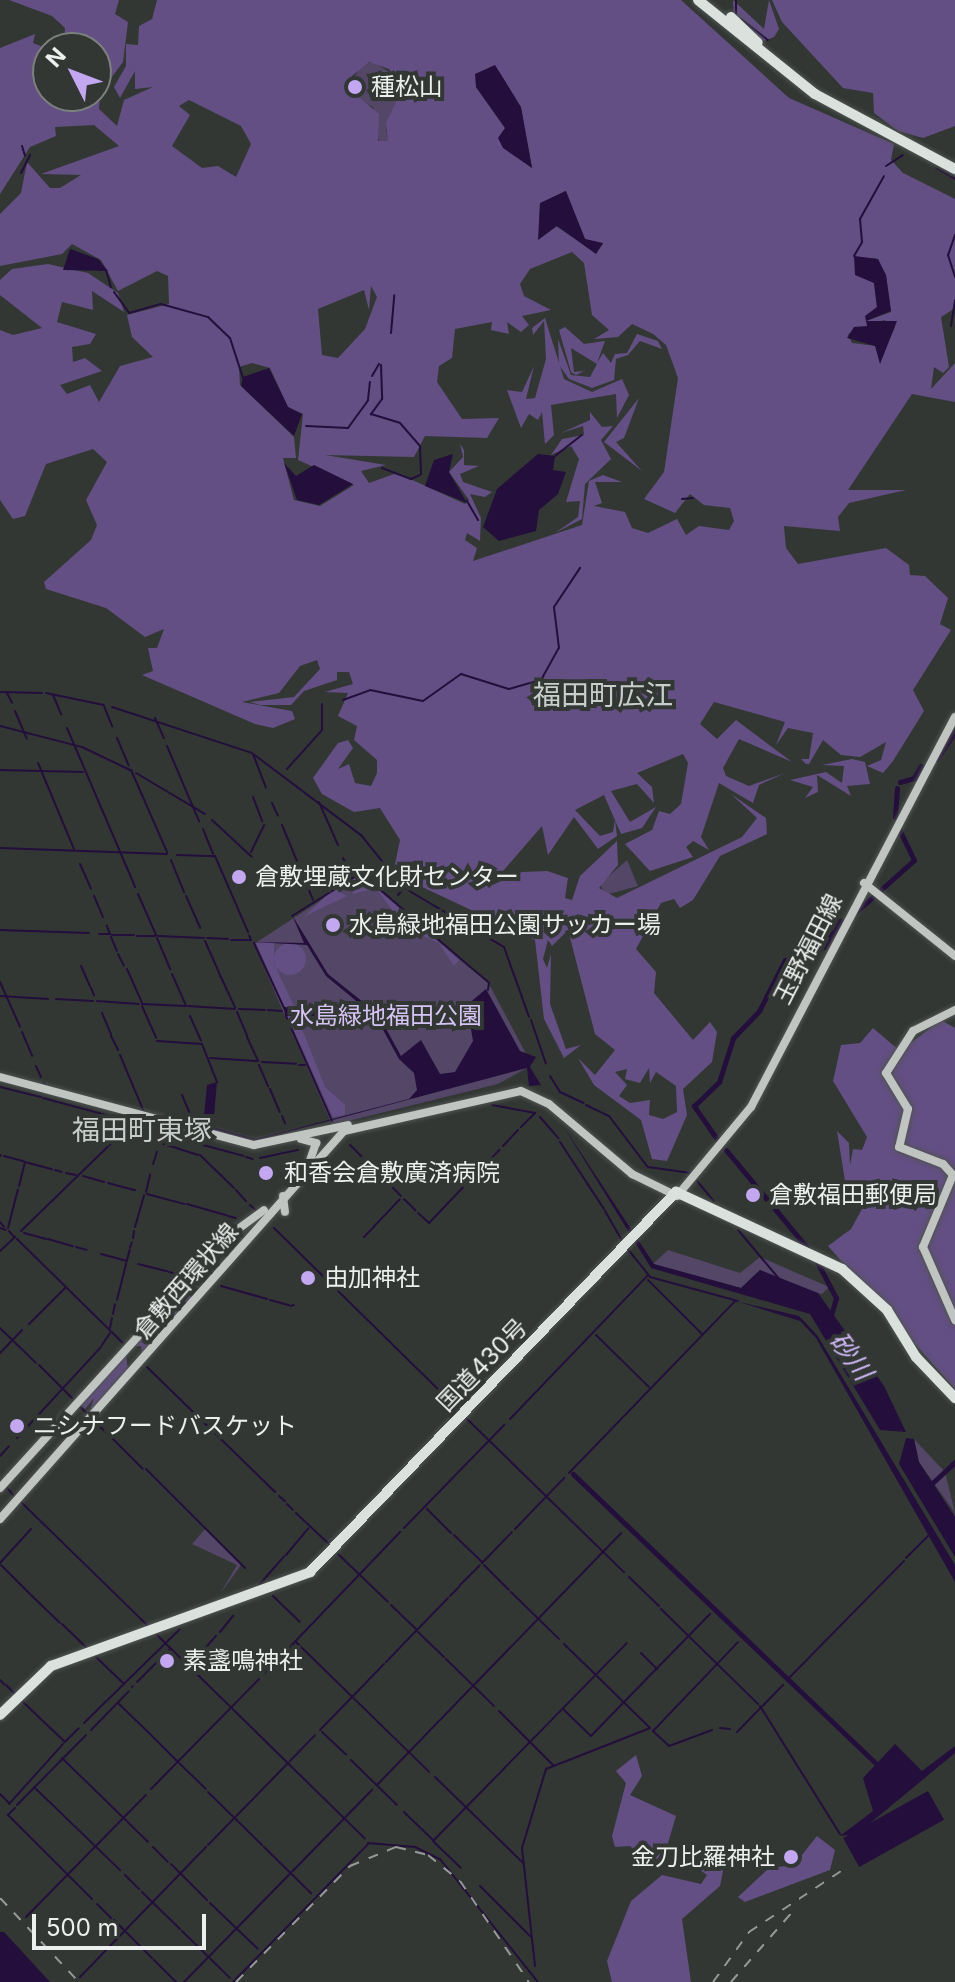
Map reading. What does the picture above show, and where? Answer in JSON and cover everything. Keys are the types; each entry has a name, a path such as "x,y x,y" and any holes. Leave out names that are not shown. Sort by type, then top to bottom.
{"highway":[{"path":"696,0 802,85 908,145 953,166"},
{"path":"705,0 771,57 908,145"},
{"path":"731,17 771,57"},
{"path":"690,1183 691,1198"},
{"path":"676,1194 812,1253 876,1302 913,1358 955,1400"},
{"path":"676,1194 812,1253"},
{"name":"国道430号","path":"0,1717 57,1667 314,1573 676,1194"}],"main road":[{"name":"玉野福田線","path":"676,1194 748,1106 955,714"},
{"name":"玉野福田線","path":"676,1194 690,1183 751,1107 865,884"},
{"path":"865,884 955,956"},
{"path":"955,1010 913,1031 886,1073 909,1113 899,1147 947,1166 953,1175 923,1247 955,1320"},
{"path":"0,1077 250,1144 301,1139 354,1128"},
{"path":"276,1141 334,1132 493,1088 524,1088 549,1098 635,1170 676,1194"},
{"name":"倉敷西環状線","path":"0,1519 244,1250 265,1216 285,1192 328,1147 354,1128 521,1091 547,1102 632,1174 676,1194"},
{"path":"328,1147 334,1132"},
{"name":"倉敷西環状線","path":"2,1486 230,1235 334,1132"},
{"path":"301,1139 316,1143 309,1160"},
{"path":"265,1216 284,1213 285,1192"}],"green space":[{"path":"373,62 396,76 403,94 386,130 389,141 379,142 373,107 359,100 352,81 362,64"},
{"path":"627,860 638,886 605,895 600,884"},
{"name":"水島緑地福田公園","path":"361,874 489,984 532,1065 498,1084 332,1125 254,944"},
{"path":"668,1250 740,1273 760,1257 829,1287 822,1294 791,1287 760,1270 741,1288 653,1264"},
{"path":"914,1439 945,1472 955,1513 919,1462"},
{"path":"205,1529 241,1565 220,1594 237,1565 192,1544"}],"shaded area":[{"path":"9,0 119,0 115,14 128,22 123,62 112,77 112,32 65,32 65,28 52,16"},
{"path":"157,0 681,0 789,98 894,144 891,160 903,173 955,199 955,308 941,317 949,367 943,373 934,367 931,389 955,363 955,402 912,394 848,490 906,490 849,503 838,517 840,531 784,526 786,548 798,564 886,548 909,565 910,575 925,576 948,598 940,624 951,630 913,690 924,711 893,761 883,773 867,766 881,760 886,742 860,757 841,755 823,740 809,764 806,764 801,759 809,759 813,733 788,728 776,745 785,722 714,702 700,724 717,739 736,720 792,762 739,739 723,768 726,776 749,786 785,773 759,785 753,803 719,783 701,837 709,850 693,841 686,847 693,857 650,871 625,844 652,830 659,811 670,814 681,804 688,763 683,754 637,773 652,787 654,803 637,784 611,791 630,822 656,807 642,828 621,834 615,820 617,836 598,849 574,817 548,855 542,826 490,886 522,872 547,871 568,878 565,898 572,900 580,876 617,841 618,865 599,888 617,898 742,837 757,818 731,794 766,818 767,834 720,856 693,900 680,908 674,899 661,903 636,949 656,972 654,993 693,1040 710,1022 717,1032 712,1062 683,1089 687,1115 667,1161 652,1159 641,1120 594,1085 578,1058 595,1075 615,1050 595,1034 568,930 552,946 548,940 543,959 547,968 551,954 550,1004 566,1049 581,1045 564,1058 544,1019 535,940 403,878 394,869 400,840 380,808 354,812 322,794 313,778 338,743 348,740 353,748 338,769 349,764 355,783 371,786 377,773 377,760 354,740 357,726 338,716 348,693 325,692 353,684 349,672 337,672 337,680 304,691 291,705 250,702 294,697 320,669 317,660 300,666 279,693 242,702 292,711 295,719 273,728 255,724 142,675 153,671 148,648 157,648 164,629 145,637 106,608 46,589 44,582 91,540 97,525 86,500 107,462 93,449 46,464 25,516 13,519 0,500 0,330 13,335 42,328 0,295 0,280 12,269 48,264 88,273 118,293 124,312 92,291 93,310 62,302 57,322 96,334 90,344 72,347 73,362 85,358 102,371 60,385 67,394 90,385 99,402 120,366 153,357 132,337 127,315 169,304 168,276 157,271 118,291 101,260 72,244 62,254 0,266 0,214 21,193 27,162 50,188 60,188 81,175 41,174 119,146 94,125 55,127 56,136 30,147 0,194 0,48 32,35 32,112 102,112 117,126 124,100 153,87 135,89 135,71 120,98 114,87 126,66 126,44 138,45 139,26 152,19","holes":["369,62 389,69 402,89 386,123 388,141 378,141 379,114 354,93 352,76","500,73 521,108 532,168 501,143 505,128 476,87 476,74","189,100 241,126 251,144 236,177 218,166 202,168 172,146 190,115 179,106","565,191 585,239 603,244 596,253 556,226 539,239 540,204","572,252 584,263 592,315 609,330 594,339 618,337 632,324 653,334 666,345 678,378 664,472 644,499 675,513 690,494 704,505 730,508 734,521 729,530 699,526 686,535 677,519 648,533 632,528 625,512 594,506 602,503 595,482 622,482 603,475 589,481 582,525 473,561 477,548 465,540 467,533 480,541 481,518 470,494 485,497 492,492 463,482 460,474 479,466 464,465 464,450 460,444 463,457 449,472 469,500 465,504 397,473 369,483 361,471 386,465 325,455 414,457 425,436 487,438 499,418 462,419 437,382 439,366 452,358 455,329 492,322 491,330 509,334 507,322 521,332 529,325 522,316 551,310 524,296 520,284 530,269","875,258 886,275 891,312 866,321 877,307 874,283 855,272 857,261","371,286 377,297 365,329 338,358 322,355 318,309 364,290 369,310","884,320 895,327 880,360 876,346 852,343 848,334","252,363 270,368 288,407 303,414 298,460 354,485 320,506 294,500 283,458 296,458 294,437 240,385 239,367","604,795 615,820 613,832 600,836 575,810","649,1068 650,1083 656,1072 676,1086 677,1112 663,1119 649,1115 650,1100 630,1103 619,1096 627,1085 615,1072 627,1069 625,1079 640,1083"]},
{"path":"733,0 764,29 769,0 779,29 774,37 761,42 734,15"},
{"path":"772,0 955,0 955,126 923,138 898,131 874,113 873,93 843,88 782,22"},
{"path":"545,318 564,379 592,392 622,379 629,395 617,418 616,394 551,405 554,435 545,444 542,412 538,420 529,414 521,428 507,390 522,392 534,366 526,399 535,398 546,359 544,321 533,335 532,328"},
{"path":"565,327 584,344 605,341 597,363 603,353 611,363 615,354 627,353 637,334 658,341 662,349 640,341 628,355 616,359 614,380 592,388 569,379 559,365 558,339 571,375 590,377 597,364 571,348 574,372 584,371 576,375 571,372 559,330"},
{"path":"639,398 624,438 616,442 642,471 604,442"},
{"path":"590,412 602,427 613,426 601,440 611,459 585,484 582,519 555,533 578,517 580,501 566,502 579,459 571,446 551,455 562,439 584,435 583,426 561,433 590,420"},
{"path":"852,759 865,762 870,784 847,786 851,796 817,775 818,792 805,798 813,787 790,780 826,772 842,783 844,766 822,765"},
{"path":"361,875 372,889 353,894 351,883 340,892 347,896 305,916 334,888"},
{"path":"376,888 459,960 454,966 439,943 405,928"},
{"path":"274,942 274,963 296,1011 285,1008 256,943"},
{"path":"290,943 301,948 306,959 301,970 290,975 279,970 274,959 279,948"},
{"path":"296,1014 325,1087 345,1105 345,1115 333,1117 287,1015"},
{"path":"941,1020 955,1028 955,1389 828,1246 851,1229 862,1209 859,1193 846,1187 837,1131 849,1143 850,1165 853,1149 862,1150 867,1137 833,1081 841,1045 860,1043 873,1028 900,1051"},
{"path":"187,1287 195,1288 192,1295 206,1289 142,1354 141,1346 132,1346"},
{"path":"126,1355 128,1370 89,1413 94,1398 85,1409 80,1404"},
{"path":"636,1755 642,1776 630,1795 676,1816 665,1853 650,1864 630,1846 615,1847 612,1836 626,1783 616,1771"},
{"path":"817,1836 835,1850 830,1870 745,1902 738,1897 769,1868 794,1865"},
{"path":"701,1854 723,1871 720,1886 682,1919 691,1982 612,1982 607,1961 631,1901 662,1875 701,1884 707,1875 689,1862"}],"water":[{"path":"495,65 521,107 532,168 503,148 498,138 505,128 476,87 475,74"},
{"path":"566,191 585,239 603,243 596,254 557,226 538,240 540,203"},
{"path":"70,249 98,259 108,271 63,270"},
{"path":"854,256 878,259 886,275 891,311 866,321 865,316 877,307 874,283 855,275"},
{"path":"866,321 897,321 880,364 875,346 847,338 854,327 867,326"},
{"path":"269,368 288,407 302,414 294,436 241,386 243,377"},
{"path":"453,454 449,472 467,503 425,486 434,460"},
{"path":"538,454 555,456 553,470 566,472 558,494 539,510 536,531 499,541 483,527 497,489"},
{"path":"284,463 296,476 314,465 353,484 319,505 297,500"},
{"path":"292,915 328,974 378,1014 401,1056 421,1040 440,1074 455,1072 473,1041 467,1005 486,989 520,1051 536,1057 530,1067 541,1085 529,1086 527,1068 254,1141 196,1127 203,1126 207,1085 217,1082 213,1127 255,1139 409,1099 417,1090 414,1073 399,1059 376,1017 285,1016 284,1007 372,1014 326,976 307,945 252,942 304,943"},
{"path":"562,1124 654,1264 741,1288 760,1270 818,1293 884,1386 906,1432 880,1430 810,1314 651,1268"},
{"path":"739,1302 799,1316 817,1335 955,1565 955,1582 816,1338 800,1321"},
{"path":"906,1438 914,1439 919,1462 955,1517 955,1557 899,1464"},
{"path":"895,1744 922,1771 955,1746 955,1753 857,1834 840,1836 873,1811 863,1778"},
{"path":"928,1791 944,1820 859,1867 843,1838"},
{"path":"0,1932 4,1932 50,1982 0,1982"}],"waterway":[{"path":"736,0 736,15"},
{"path":"741,19 768,40"},
{"path":"22,146 25,156"},
{"path":"21,173 30,155"},
{"path":"886,166 903,155"},
{"path":"936,168 955,179"},
{"path":"854,256 862,242 860,219 884,176"},
{"path":"955,235 948,255 955,277"},
{"path":"106,270 111,287"},
{"path":"114,292 129,313 161,304 208,317 230,338 243,378"},
{"path":"391,333 394,295"},
{"path":"951,326 955,300"},
{"path":"372,376 379,364"},
{"path":"381,365 382,399 371,414 400,423 420,446 421,474"},
{"path":"306,426 348,428 368,400 370,382"},
{"path":"555,456 582,435"},
{"path":"382,468 411,479 420,475"},
{"path":"682,499 693,498"},
{"path":"467,501 478,520"},
{"path":"343,700 370,690 423,701 461,674 509,689 541,680 559,648 554,607 580,568"},
{"path":"0,692 42,693"},
{"path":"7,693 12,703"},
{"path":"46,693 104,705"},
{"path":"53,695 61,714"},
{"path":"287,769 322,730 322,704"},
{"path":"104,706 112,726"},
{"path":"112,707 252,753 361,835 402,886"},
{"path":"15,711 27,739"},
{"path":"155,718 164,738"},
{"path":"0,726 82,747 132,771"},
{"path":"67,728 135,887"},
{"name":"砂川","path":"937,759 955,731"},
{"path":"117,738 129,766"},
{"path":"167,746 199,821"},
{"path":"253,754 266,788"},
{"path":"38,763 74,849"},
{"name":"砂川","path":"900,782 914,778 921,766"},
{"path":"0,770 83,772"},
{"path":"131,770 167,852"},
{"path":"136,773 205,814"},
{"name":"砂川","path":"895,817 897,788"},
{"path":"253,797 262,821"},
{"path":"319,802 338,845"},
{"path":"272,803 278,816"},
{"path":"212,820 252,857"},
{"path":"251,852 264,825"},
{"path":"282,825 313,900"},
{"path":"203,829 213,854"},
{"name":"砂川","path":"857,911 914,860 899,829"},
{"path":"0,848 167,854"},
{"path":"177,855 215,856"},
{"path":"215,856 248,932"},
{"path":"343,858 352,878"},
{"path":"171,860 184,892"},
{"path":"80,864 91,889"},
{"path":"292,916 361,873 376,885"},
{"path":"377,887 461,959"},
{"path":"398,895 404,888"},
{"path":"406,889 504,947 529,1017"},
{"path":"138,894 156,935"},
{"path":"94,896 103,917"},
{"path":"186,896 200,928"},
{"name":"砂川","path":"719,1142 694,1106 719,1082 733,1038 759,1011 785,960 824,947 840,921"},
{"path":"99,934 110,934 107,926"},
{"path":"0,930 89,933"},
{"path":"112,935 134,935"},
{"path":"231,940 251,940 249,935"},
{"path":"137,936 155,936"},
{"path":"158,936 204,938"},
{"path":"111,937 117,951"},
{"path":"157,938 170,969"},
{"path":"207,938 228,939"},
{"path":"205,941 219,972"},
{"path":"254,943 285,1010"},
{"path":"118,954 124,966"},
{"path":"462,960 489,983 488,990"},
{"path":"81,966 90,986"},
{"path":"127,969 142,1003"},
{"path":"219,973 235,1008"},
{"path":"172,974 186,1005"},
{"path":"0,982 20,1027"},
{"path":"91,988 94,995"},
{"path":"0,996 48,999"},
{"path":"56,999 93,1001"},
{"path":"97,1001 139,1004"},
{"path":"142,1004 186,1006"},
{"path":"142,1006 156,1038"},
{"path":"188,1006 235,1009"},
{"path":"239,1009 265,1010"},
{"path":"268,1010 282,1011"},
{"path":"237,1012 247,1036"},
{"path":"102,1013 111,1034"},
{"path":"190,1016 201,1041"},
{"path":"286,1016 332,1121"},
{"path":"531,1020 546,1064"},
{"path":"22,1032 32,1056"},
{"path":"111,1036 118,1050"},
{"path":"247,1037 258,1061"},
{"path":"157,1041 202,1044 217,1082"},
{"path":"120,1055 144,1112"},
{"path":"210,1058 258,1061"},
{"path":"262,1062 296,1064"},
{"path":"259,1065 268,1086"},
{"path":"299,1065 305,1065"},
{"path":"36,1066 41,1077"},
{"path":"550,1076 560,1092 584,1103"},
{"path":"0,1087 41,1097"},
{"path":"270,1089 280,1112"},
{"path":"182,1095 195,1125"},
{"path":"43,1098 110,1116 136,1136"},
{"path":"492,1105 535,1113 521,1127"},
{"path":"586,1105 609,1116 647,1166"},
{"path":"282,1116 285,1123"},
{"path":"540,1117 558,1138"},
{"path":"21,1231 126,1129"},
{"path":"503,1146 518,1130"},
{"path":"164,1134 201,1144"},
{"path":"139,1136 148,1139"},
{"path":"149,1139 157,1142"},
{"path":"560,1142 604,1209"},
{"path":"161,1143 198,1155"},
{"path":"203,1145 244,1156"},
{"path":"350,1145 361,1156"},
{"path":"260,1158 298,1150"},
{"path":"480,1170 499,1150"},
{"name":"砂川","path":"726,1150 810,1251"},
{"path":"153,1164 157,1152"},
{"path":"200,1155 234,1188"},
{"path":"4,1156 23,1161"},
{"path":"246,1157 253,1159"},
{"path":"19,1186 25,1162 52,1169"},
{"path":"648,1167 691,1173"},
{"path":"55,1170 62,1172"},
{"path":"377,1172 388,1183"},
{"path":"471,1179 478,1172"},
{"path":"66,1173 76,1175"},
{"path":"146,1192 150,1174"},
{"path":"83,1176 104,1182"},
{"path":"697,1181 714,1201"},
{"path":"418,1213 429,1223 468,1182"},
{"path":"108,1183 135,1190"},
{"path":"391,1186 401,1196"},
{"path":"8,1228 18,1189"},
{"path":"236,1190 246,1201"},
{"path":"147,1194 185,1204"},
{"path":"135,1227 144,1195"},
{"path":"364,1237 400,1199"},
{"path":"404,1199 415,1210"},
{"path":"187,1204 226,1215"},
{"path":"250,1205 258,1212"},
{"path":"605,1211 623,1242"},
{"path":"228,1216 236,1218"},
{"path":"0,1222 4,1227"},
{"path":"0,1228 6,1230"},
{"path":"274,1228 460,1411"},
{"path":"738,1230 781,1281"},
{"path":"9,1231 14,1237"},
{"path":"133,1238 134,1231"},
{"path":"24,1233 46,1239"},
{"path":"0,1251 15,1237"},
{"path":"17,1239 123,1343"},
{"path":"48,1239 73,1246"},
{"path":"130,1247 132,1242"},
{"path":"76,1247 87,1250"},
{"path":"626,1247 650,1277 738,1301"},
{"path":"127,1260 130,1249"},
{"path":"101,1254 127,1261"},
{"name":"砂川","path":"816,1260 836,1298 831,1316"},
{"path":"117,1300 126,1263"},
{"path":"138,1264 167,1271"},
{"path":"169,1272 184,1276"},
{"path":"510,1419 647,1276"},
{"path":"197,1279 207,1282"},
{"path":"648,1280 702,1334"},
{"path":"221,1286 267,1299"},
{"path":"29,1324 65,1288"},
{"path":"270,1300 289,1305"},
{"path":"569,1473 735,1301"},
{"path":"113,1314 115,1304"},
{"path":"110,1328 112,1318"},
{"path":"0,1328 36,1363"},
{"path":"0,1353 22,1330"},
{"path":"102,1345 110,1333"},
{"path":"596,1335 649,1387"},
{"path":"17,1438 101,1347"},
{"path":"39,1365 72,1398"},
{"path":"147,1367 275,1492"},
{"path":"79,1406 89,1415"},
{"path":"466,1418 624,1572"},
{"path":"96,1423 112,1438"},
{"path":"404,1528 504,1425"},
{"path":"113,1439 143,1469"},
{"path":"0,1456 9,1446"},
{"path":"928,1487 955,1462"},
{"path":"146,1469 245,1568"},
{"path":"573,1474 875,1763"},
{"path":"515,1529 564,1478"},
{"path":"7,1488 16,1498"},
{"path":"279,1496 285,1501"},
{"path":"21,1502 148,1626"},
{"path":"287,1504 293,1510"},
{"path":"427,1509 451,1533"},
{"path":"296,1513 330,1545"},
{"path":"286,1555 309,1528"},
{"path":"0,1563 31,1529"},
{"path":"264,1674 400,1532"},
{"path":"482,1563 512,1532"},
{"path":"377,1785 621,1533"},
{"path":"454,1535 482,1562"},
{"path":"906,1558 928,1536"},
{"path":"338,1554 388,1602"},
{"path":"260,1584 284,1556"},
{"path":"787,1680 904,1561"},
{"path":"1,1565 30,1594"},
{"path":"460,1585 480,1565"},
{"path":"484,1565 509,1590"},
{"path":"629,1577 659,1606"},
{"path":"450,1596 459,1587"},
{"path":"511,1592 559,1639"},
{"path":"31,1595 60,1623"},
{"path":"273,1596 300,1622"},
{"path":"416,1631 448,1598"},
{"path":"391,1605 416,1629"},
{"path":"661,1609 758,1704"},
{"path":"625,1701 710,1614"},
{"path":"220,1632 233,1616"},
{"path":"62,1624 87,1648"},
{"path":"84,1723 180,1629"},
{"path":"386,1662 415,1632"},
{"path":"418,1632 444,1657"},
{"path":"157,1635 365,1839"},
{"path":"201,1653 216,1636"},
{"path":"296,1642 429,1772"},
{"path":"653,1731 738,1642"},
{"path":"433,1841 627,1643"},
{"path":"564,1644 650,1728"},
{"path":"137,1682 170,1649"},
{"path":"641,1653 657,1669"},
{"path":"96,1657 124,1684"},
{"path":"191,1665 198,1658"},
{"path":"446,1659 494,1706"},
{"path":"320,1730 384,1664"},
{"path":"151,1789 259,1679"},
{"path":"0,1680 4,1684"},
{"path":"6,1685 14,1693"},
{"path":"737,1732 783,1685"},
{"path":"91,1730 129,1691"},
{"path":"23,1702 65,1742"},
{"path":"564,1710 591,1736 624,1702"},
{"path":"118,1703 148,1732"},
{"path":"760,1706 840,1834"},
{"path":"499,1711 553,1765"},
{"path":"66,1741 79,1728"},
{"path":"535,1966 522,1848 546,1769 650,1728"},
{"path":"720,1728 730,1729"},
{"path":"653,1731 669,1746 712,1730"},
{"path":"322,1732 346,1754"},
{"path":"149,1733 177,1761"},
{"path":"17,1805 86,1735"},
{"path":"290,1761 315,1735"},
{"path":"9,1804 63,1744"},
{"path":"62,1758 148,1842"},
{"path":"351,1760 397,1805"},
{"path":"179,1763 206,1789"},
{"path":"208,1845 288,1763"},
{"path":"435,1777 523,1863"},
{"path":"34,1787 120,1870"},
{"path":"184,1982 372,1790"},
{"path":"208,1792 262,1845"},
{"path":"0,1794 9,1803"},
{"path":"26,1917 146,1795"},
{"path":"15,1808 8,1815 92,1899"},
{"path":"404,1812 434,1841"},
{"path":"434,1842 461,1868"},
{"path":"368,1843 415,1847 440,1859 538,1982"},
{"path":"233,1982 369,1843"},
{"path":"153,1847 168,1862"},
{"path":"80,1977 206,1847"},
{"path":"264,1847 311,1893"},
{"path":"171,1864 207,1900"},
{"path":"125,1875 139,1889"},
{"path":"480,1886 530,1936"},
{"path":"142,1892 180,1929"},
{"path":"210,1903 258,1949"},
{"path":"97,1904 111,1918"},
{"path":"114,1920 152,1958"},
{"path":"182,1931 230,1978"},
{"path":"154,1960 176,1982"}],"railway":[{"path":"236,1982 350,1866 396,1847 428,1855 460,1881 529,1982"},
{"path":"713,1982 749,1932 841,1871"},
{"path":"0,1898 79,1982"},
{"path":"731,1982 794,1910"}],"place":[{"name":"種松山","path":"355,87"},
{"name":"倉敷埋蔵文化財センター","path":"239,877"},
{"name":"水島緑地福田公園サッカー場","path":"333,925"},
{"name":"和香会倉敷廣済病院","path":"266,1173"},
{"name":"倉敷福田郵便局","path":"753,1195"},
{"name":"由加神社","path":"308,1278"},
{"name":"ニシナフードバスケット","path":"17,1426"},
{"name":"素盞鳴神社","path":"167,1661"},
{"name":"金刀比羅神社","path":"791,1857"}],"district":[{"name":"福田町広江","path":"603,695"},
{"name":"福田町東塚","path":"142,1130"}]}
